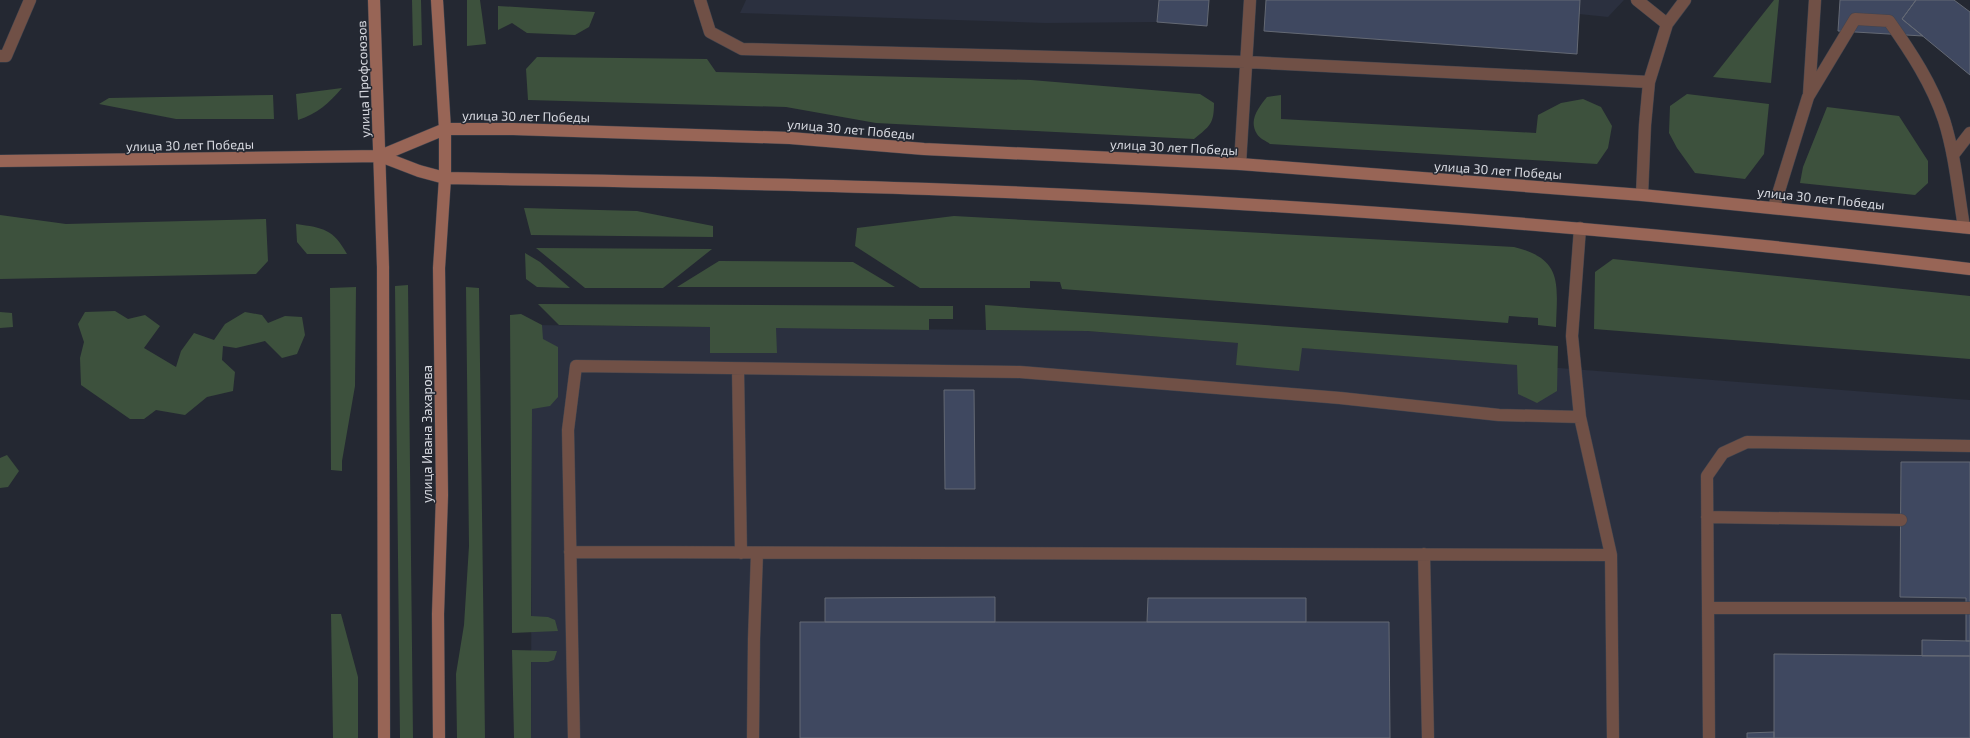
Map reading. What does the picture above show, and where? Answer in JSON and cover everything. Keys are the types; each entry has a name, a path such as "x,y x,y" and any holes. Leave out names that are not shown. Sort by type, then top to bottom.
{"main road":[{"name":"улица Профсоюзов","path":"374,0 380,156"},
{"path":"437,0 445,129"},
{"name":"улица 30 лет Победы","path":"380,156 445,129 513,129 790,138 924,149 1240,164 1642,195 1774,207 1967,228"},
{"name":"улица Ивана Захарова","path":"439,738 438,614 442,495 439,268 445,178 445,129"},
{"name":"улица 30 лет Победы","path":"0,161 380,156 419,171 445,178 927,189 1236,203 1580,228 1866,256 1970,269"},
{"path":"380,156 383,267 384,738"}],"lane":[{"path":"0,56 6,56 30,0"},
{"path":"700,0 710,32 742,49 1246,62 1649,82"},
{"path":"1240,164 1250,0"},
{"path":"1637,0 1666,24"},
{"path":"1642,195 1645,125 1649,82 1666,24 1685,0"},
{"path":"1774,207 1808,97 1815,0"},
{"path":"1808,97 1855,19 1889,21 1917,61 1943,118 1953,155 1967,228"},
{"path":"1953,155 1970,133"},
{"path":"1580,228 1572,336 1580,417 1611,555 1613,738"},
{"path":"574,738 568,430 576,366 1020,372 1340,398 1499,414 1580,417"},
{"path":"738,369 741,553"},
{"path":"1709,738 1707,476 1723,453 1747,442 1970,446"},
{"path":"1708,517 1901,520"},
{"path":"570,552 1611,555"},
{"path":"753,738 757,552"},
{"path":"1424,554 1428,738"},
{"path":"1708,608 1970,608"}],"shaded area":[{"path":"746,0 1159,0 1157,22 1045,23 740,13"},
{"path":"1580,0 1624,0 1608,17 1579,14"},
{"path":"532,325 1087,331 1970,400 1970,738 531,738"}],"green space":[{"path":"412,0 421,0 422,45 413,46"},
{"path":"467,0 480,0 486,44 467,46"},
{"path":"1774,0 1779,0 1771,83 1713,77"},
{"path":"498,6 595,12 589,27 575,35 527,33 512,23 498,30"},
{"path":"537,57 707,59 716,72 1031,80 1200,94 1214,103 1214,110 1210,124 1194,139 876,123 786,107 528,100 526,69"},
{"path":"342,88 311,115 298,120 296,94"},
{"path":"1687,94 1769,104 1764,154 1745,179 1695,173 1677,148 1669,133 1670,106"},
{"path":"273,95 274,119 176,119 99,104 109,98"},
{"path":"1281,95 1281,119 1536,133 1538,115 1561,103 1583,99 1601,107 1612,126 1608,148 1597,164 1270,144 1257,134 1254,119 1258,109 1267,97"},
{"path":"1827,107 1899,116 1928,161 1928,183 1915,195 1800,183 1803,167"},
{"path":"524,208 637,211 713,226 713,237 531,235"},
{"path":"0,215 66,224 266,219 268,261 256,274 0,279"},
{"path":"954,216 1514,247 1530,252 1542,259 1550,267 1556,286 1556,327 1538,325 1538,318 1509,316 1508,323 1062,289 1060,282 1030,281 1030,288 920,288 855,246 857,228"},
{"path":"296,224 327,231 337,239 347,254 307,254 297,242"},
{"path":"536,248 712,249 663,288 585,288"},
{"path":"525,253 540,262 570,288 537,287 526,279"},
{"path":"1613,259 1970,296 1970,359 1594,329 1595,272"},
{"path":"719,261 853,262 895,287 677,287"},
{"path":"408,285 413,738 400,738 395,286"},
{"path":"356,287 355,386 342,461 342,471 331,470 330,288"},
{"path":"466,287 479,288 485,738 457,738 456,674 464,625 469,546"},
{"path":"538,304 953,306 953,319 929,319 929,330 776,328 777,353 710,353 710,327 559,325"},
{"path":"985,305 1558,346 1557,391 1537,403 1518,394 1517,365 1302,348 1299,371 1236,365 1238,343 1087,331 986,330"},
{"path":"115,311 128,319 145,315 160,326 144,348 176,367 181,351 194,333 214,340 225,324 245,312 262,315 268,323 285,316 302,317 305,335 297,354 282,358 265,341 236,348 223,346 222,360 235,372 233,391 207,397 185,415 156,410 144,419 130,419 81,385 80,358 84,342 78,324 85,312"},
{"path":"0,312 12,313 13,327 0,328"},
{"path":"521,314 542,325 543,339 558,347 558,397 550,406 532,409 531,616 548,617 555,620 558,631 512,633 510,315"},
{"path":"7,455 19,471 8,487 0,488 0,458"},
{"path":"331,614 341,614 358,677 358,738 333,738"},
{"path":"512,650 557,651 554,660 548,662 531,662 531,738 514,738"}],"building":[{"path":"1159,0 1209,0 1207,26 1157,22"},
{"path":"1266,0 1580,0 1577,54 1264,31"},
{"path":"1840,0 1916,0 1902,19 1923,36 1838,31"},
{"path":"1916,0 1954,0 1970,12 1970,75 1902,19"},
{"path":"944,390 974,390 975,489 945,489"},
{"path":"1901,462 1970,462 1970,641 1966,641 1966,598 1900,597"},
{"path":"995,597 995,622 825,622 825,598"},
{"path":"1148,598 1306,598 1306,622 1147,622"},
{"path":"800,622 1389,622 1390,738 800,738"},
{"path":"1922,640 1970,641 1970,656 1922,656"},
{"path":"1774,654 1970,656 1970,738 1774,738"},
{"path":"1774,732 1774,738 1747,738 1747,733"}]}
